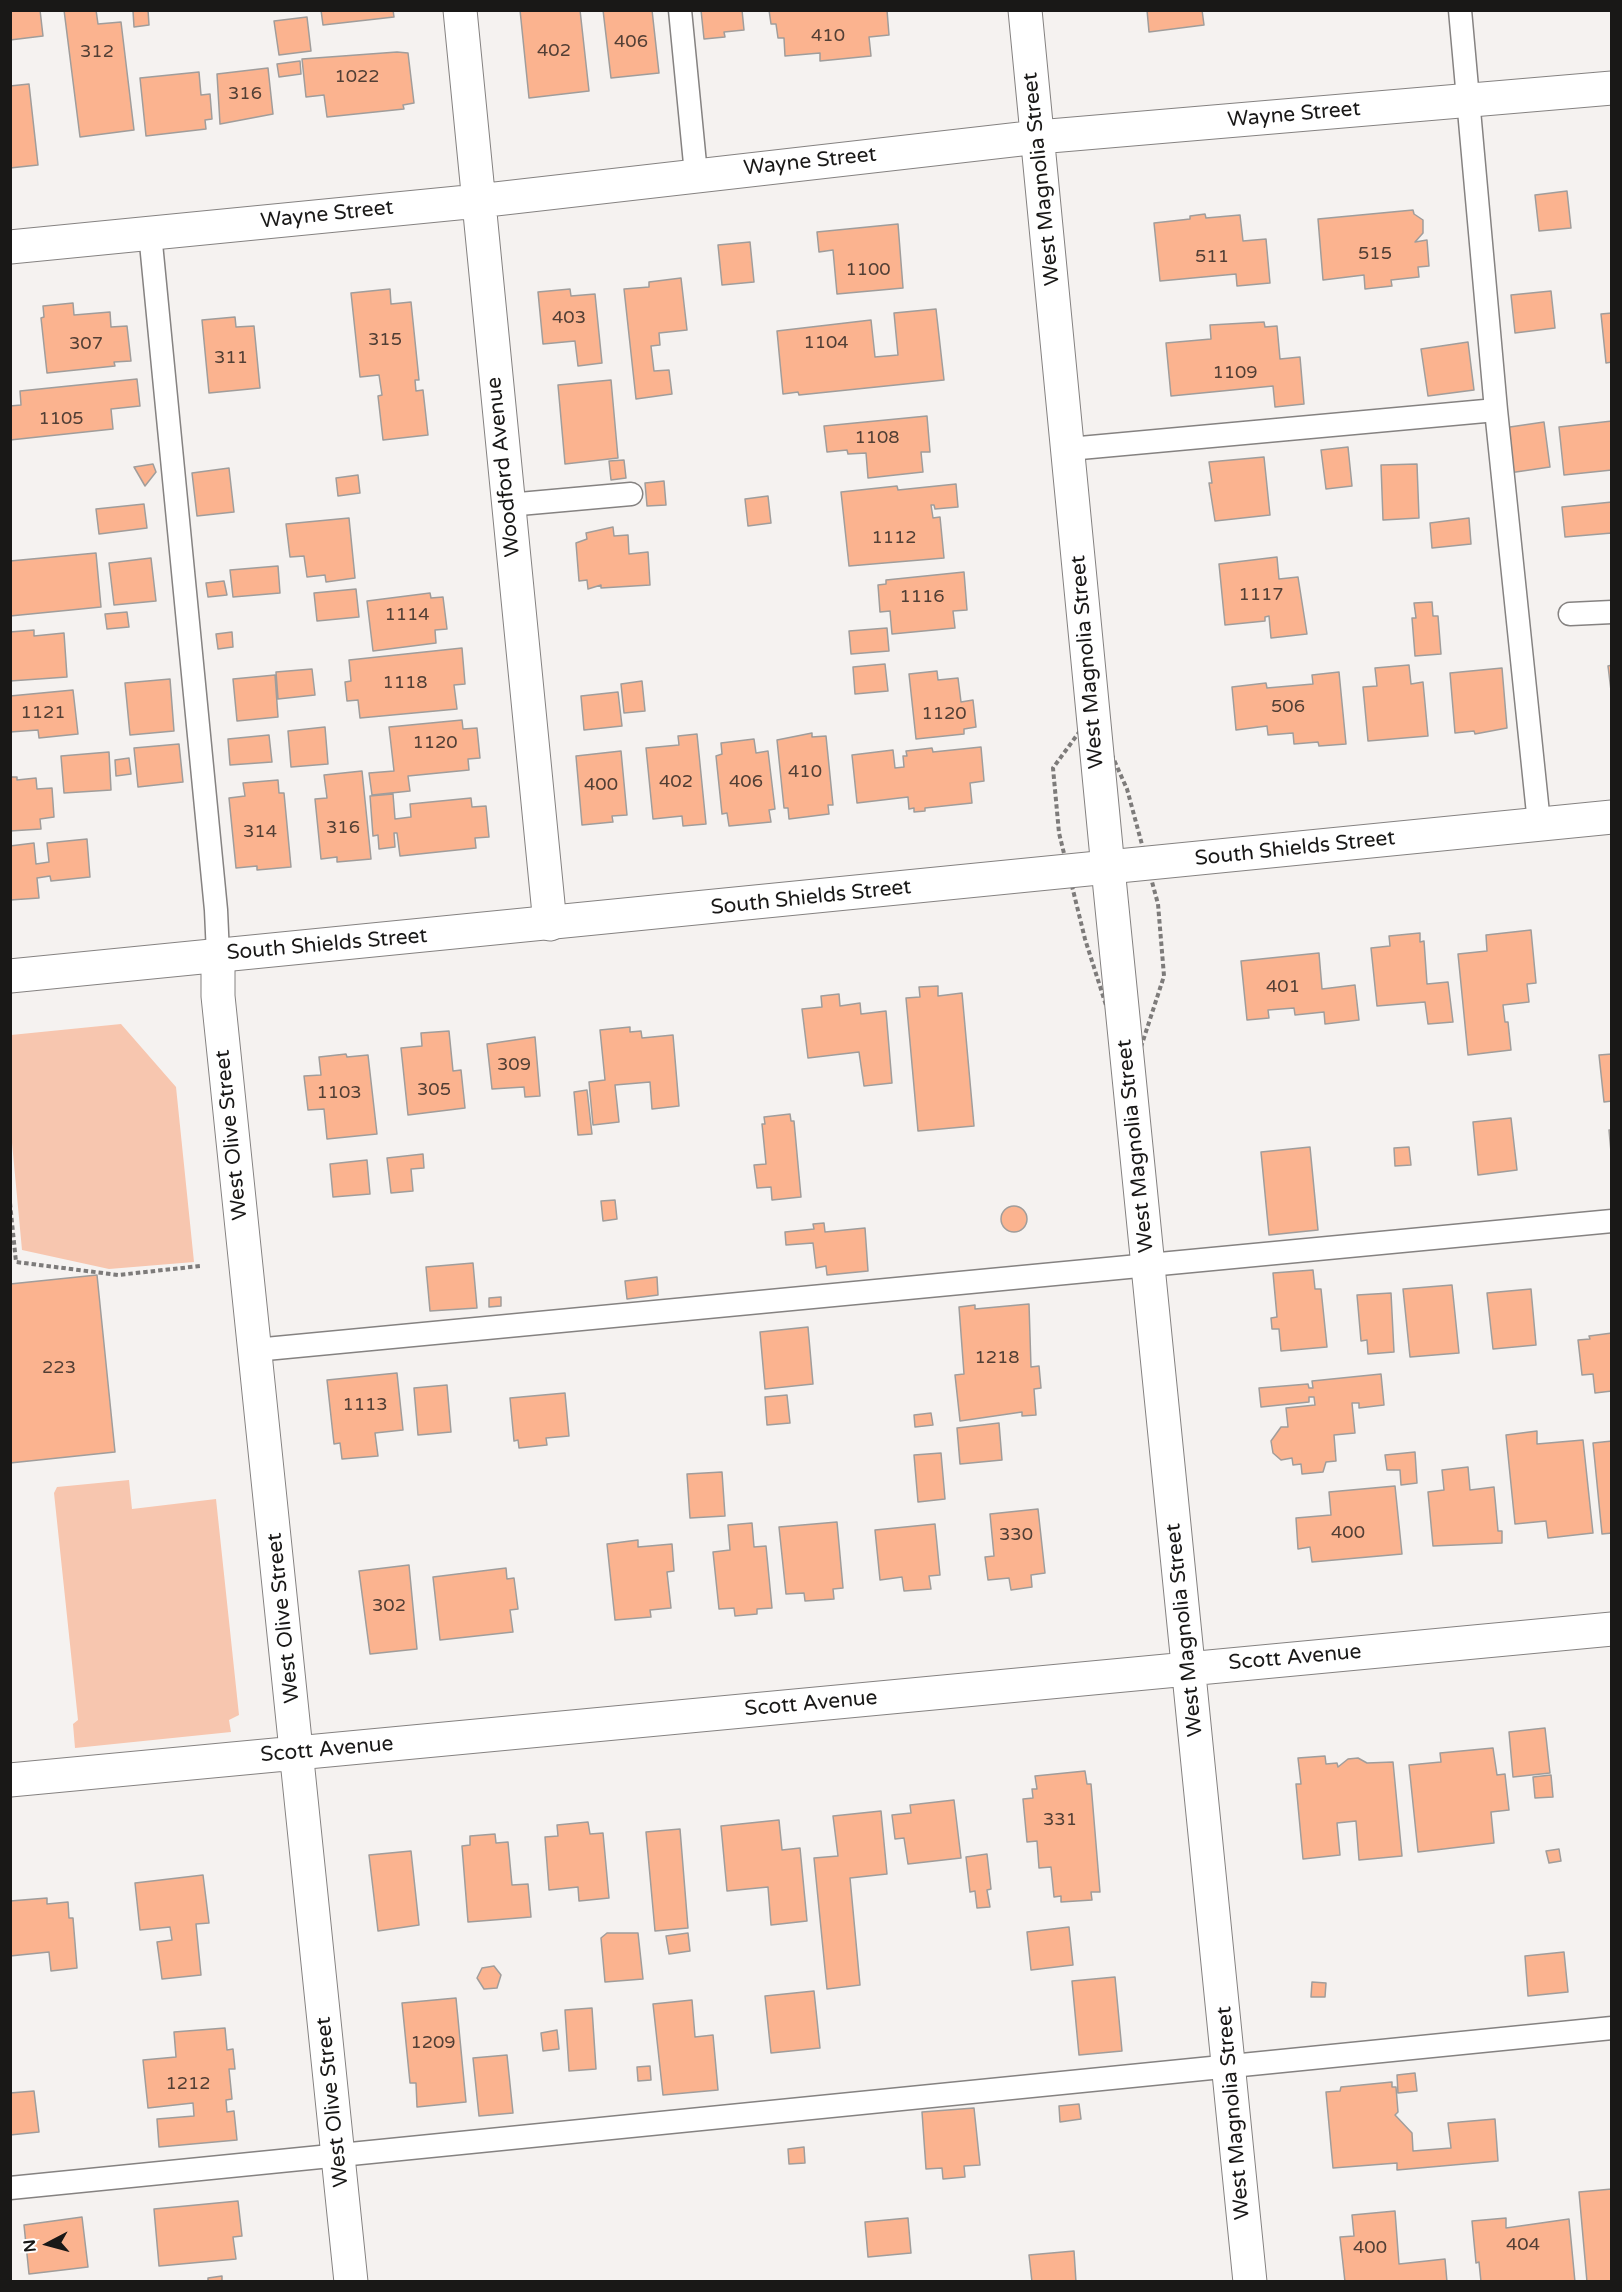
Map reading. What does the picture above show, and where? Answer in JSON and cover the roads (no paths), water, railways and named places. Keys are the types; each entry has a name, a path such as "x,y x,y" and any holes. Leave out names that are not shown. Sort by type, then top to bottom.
{"street":[{"name":"Woodford Avenue","path":"460,10 550,924"},
{"name":"West Magnolia Street","path":"1025,10 1108,868 1250,2282"},
{"name":"Wayne Street","path":"10,247 478,201 696,174 1038,137 1611,88"},
{"name":"South Shields Street","path":"10,976 1611,817"},
{"name":"West Olive Street","path":"218,955 218,996 351,2282"},
{"name":"Scott Avenue","path":"10,1780 1611,1629"}],"lane":[{"path":"680,10 696,174"},
{"path":"1460,10 1470,100 1496,410 1539,823"},
{"path":"150,233 216,910 218,955"},
{"path":"1069,449 1496,410"},
{"path":"508,505 631,494"},
{"path":"1570,614 1611,612"},
{"path":"255,1350 1611,1221"},
{"path":"10,2188 1611,2028"}]}
